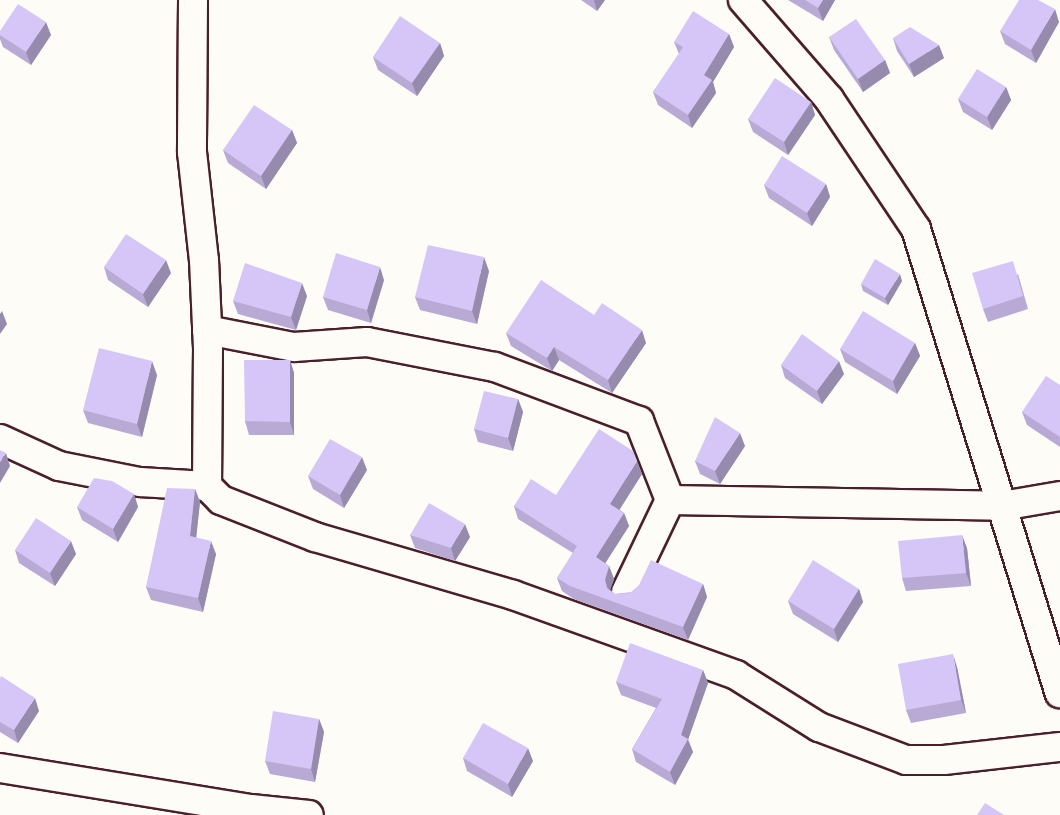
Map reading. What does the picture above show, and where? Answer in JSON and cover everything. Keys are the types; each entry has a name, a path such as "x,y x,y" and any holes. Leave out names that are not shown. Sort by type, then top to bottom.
{"street":[{"path":"193,0 192,152 207,330 207,486"},
{"path":"743,0 829,99 915,229 1060,693"},
{"path":"207,330 294,347 367,342 495,367 639,421 670,500 626,592"},
{"path":"0,439 59,467 140,482 207,486 221,500 315,537 513,595 736,675 819,727 906,760 944,760 1060,747"},
{"path":"670,500 1002,506 1060,496"},
{"path":"0,768 251,809 309,815"}],"building":[{"path":"805,0 823,0 818,8"},
{"path":"1019,0 1038,0 1055,9 1031,50 1000,31"},
{"path":"18,4 46,22 26,52 0,35"},
{"path":"693,11 729,34 704,75 712,80 688,115 653,92 683,47 674,42"},
{"path":"400,16 440,43 412,83 373,57"},
{"path":"856,19 885,60 858,79 829,37"},
{"path":"910,27 939,45 909,64 893,38"},
{"path":"977,69 1006,87 987,117 958,99"},
{"path":"775,78 811,102 784,142 748,119"},
{"path":"254,105 292,130 261,176 223,150"},
{"path":"782,156 826,184 807,213 764,185"},
{"path":"126,234 166,260 143,294 104,267"},
{"path":"428,245 484,257 472,311 415,297"},
{"path":"336,253 380,267 367,310 323,297"},
{"path":"875,259 900,274 885,298 861,284"},
{"path":"1013,261 1023,296 983,309 972,273"},
{"path":"245,263 302,283 291,317 233,301"},
{"path":"541,280 594,315 602,303 642,330 608,380 554,347 547,358 506,333"},
{"path":"863,311 915,343 893,381 840,349"},
{"path":"802,334 839,361 817,391 781,365"},
{"path":"99,348 152,361 137,424 83,410"},
{"path":"244,360 290,360 290,422 245,421"},
{"path":"1046,376 1060,385 1060,437 1022,412"},
{"path":"484,391 518,399 508,438 474,429"},
{"path":"715,417 740,433 715,471 695,461"},
{"path":"599,429 633,451 637,461 610,504 624,513 596,557 609,566 605,580 607,588 615,594 630,593 639,585 651,560 703,584 683,627 570,586 557,578 577,546 514,506 531,479 556,495"},
{"path":"330,439 362,457 340,495 308,476"},
{"path":"0,450 6,453 0,462"},
{"path":"94,478 112,481 134,494 113,529 77,507"},
{"path":"167,488 195,489 190,536 211,541 198,598 146,587"},
{"path":"429,503 465,524 451,548 410,535"},
{"path":"36,518 71,541 50,573 15,550"},
{"path":"962,535 966,573 902,578 898,541"},
{"path":"813,560 859,589 834,629 788,601"},
{"path":"630,643 703,670 681,735 688,739 670,772 632,749 662,699 616,682"},
{"path":"953,654 961,700 906,710 898,664"},
{"path":"1,676 35,698 14,730 0,722"},
{"path":"273,711 319,719 311,769 265,761"},
{"path":"483,723 528,748 508,784 463,758"},
{"path":"985,803 1004,815 977,815"}]}
